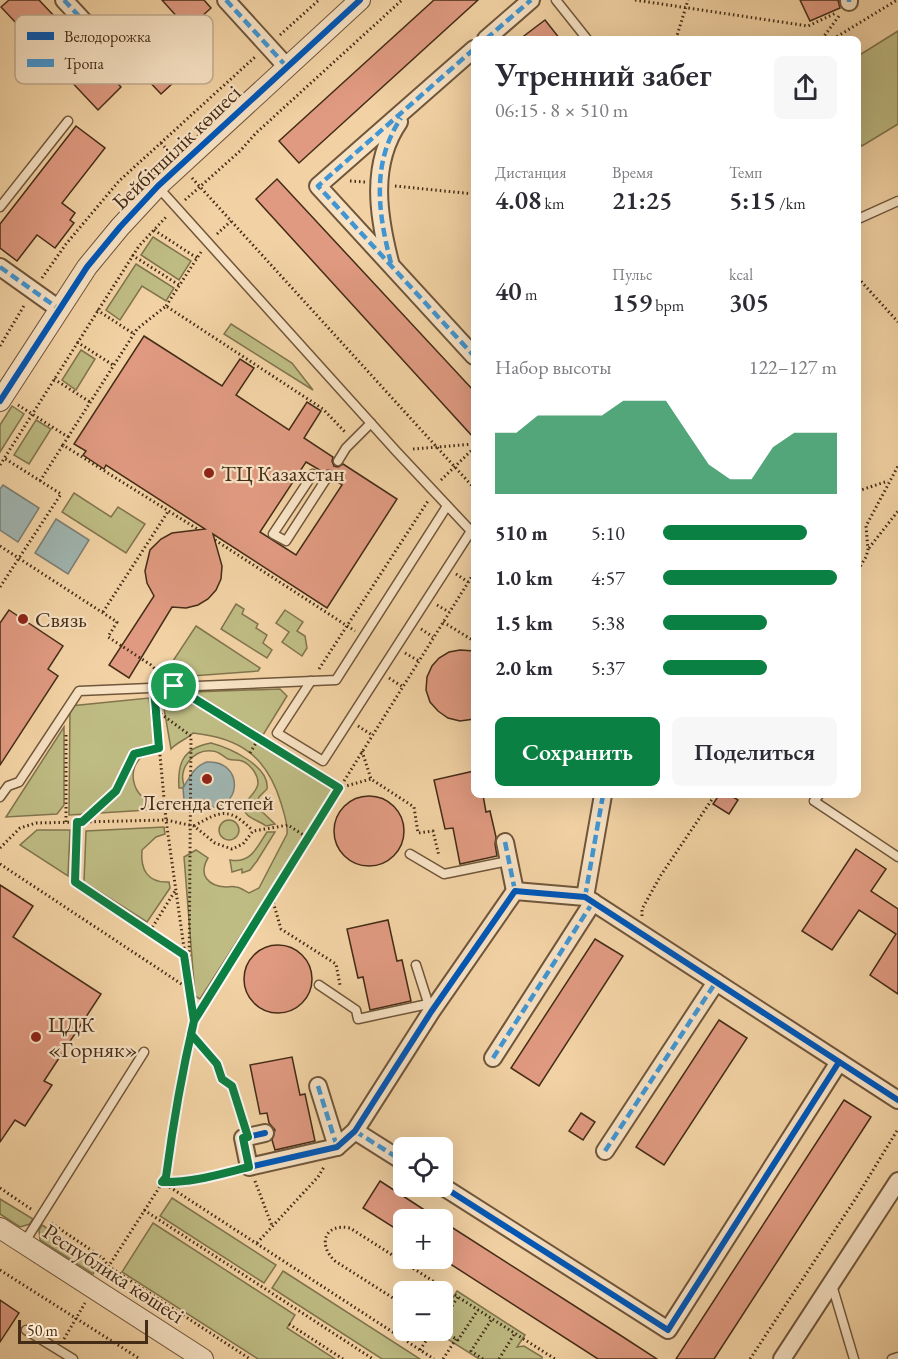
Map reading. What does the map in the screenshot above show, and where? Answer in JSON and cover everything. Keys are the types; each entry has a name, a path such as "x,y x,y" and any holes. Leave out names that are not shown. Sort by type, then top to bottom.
{"street":[{"path":"64,0 78,15"},
{"path":"226,0 286,67"},
{"name":"Бейбітшілік көшесі","path":"0,400 59,309 104,246 158,186 360,0"},
{"path":"489,36 521,5"},
{"path":"471,53 318,186 471,353"},
{"path":"391,265 384,237 380,205 381,165 387,143 409,106"},
{"path":"0,267 59,309"},
{"path":"493,1058 589,900 603,798"},
{"path":"257,1135 243,1138 249,1167 337,1147 355,1131 429,1008 514,891 505,842"},
{"path":"514,891 589,900 898,1100"},
{"path":"605,1151 716,982"},
{"path":"453,1193 668,1330 839,1062"},
{"path":"318,1086 337,1147"},
{"path":"355,1131 393,1155"},
{"path":"782,1359 898,1181"},
{"name":"Республика көшесі","path":"0,1228 203,1359"}],"lane":[{"path":"556,0 585,36"},
{"path":"0,207 68,120"},
{"path":"158,186 471,531 322,761 277,733 311,681"},
{"path":"861,218 898,201"},
{"path":"338,461 346,448 371,423"},
{"path":"313,474 273,534 286,541 328,476"},
{"path":"0,797 8,786 19,782 79,691 336,680 447,506"},
{"path":"816,798 814,801 898,857"},
{"path":"410,854 444,874 508,861"},
{"path":"319,985 356,1010 358,1018 429,1008 416,965"},
{"path":"23,1243 144,1052"},
{"path":"832,1285 854,1359"},
{"path":"26,1330 73,1359"},
{"path":"892,1359 898,1358"}],"path":[{"path":"0,346 66,244 119,181 319,0"},
{"path":"635,0 808,26 843,10 824,36"},
{"path":"677,36 688,0"},
{"path":"839,36 897,0"},
{"path":"161,143 471,485"},
{"path":"327,178 471,194"},
{"path":"154,230 197,258"},
{"path":"40,481 137,328 166,306 201,252"},
{"path":"132,255 179,285"},
{"path":"861,281 898,322"},
{"path":"166,306 323,409 345,431"},
{"path":"97,310 134,334"},
{"path":"77,342 114,365"},
{"path":"54,379 90,402"},
{"path":"39,418 68,437"},
{"path":"63,445 199,530"},
{"path":"437,448 471,446"},
{"path":"311,681 441,480 471,449"},
{"path":"0,587 61,494 4,458"},
{"path":"861,565 868,550 866,526 898,466"},
{"path":"861,490 890,480"},
{"path":"103,613 169,510"},
{"path":"868,550 898,511"},
{"path":"215,540 364,636"},
{"path":"0,546 117,622 108,637 151,665 174,686 278,750"},
{"path":"58,1348 166,1177 183,1071 194,1021 471,578"},
{"path":"444,622 471,639"},
{"path":"151,665 166,820 194,1021"},
{"path":"66,709 66,822"},
{"path":"156,711 190,736 189,989"},
{"path":"250,753 259,738"},
{"path":"82,822 116,791 134,754 159,748"},
{"path":"362,751 371,779 414,807 418,833 433,831 444,874"},
{"path":"313,772 339,788 371,779"},
{"path":"640,933 642,909 661,875 713,798"},
{"path":"194,826 219,814 231,813 240,818 253,831"},
{"path":"0,848 20,828 36,823 66,822 166,820 194,826 215,843 232,849 243,844 253,831 288,825 308,838"},
{"path":"77,822 75,882 184,955"},
{"path":"0,864 189,989"},
{"path":"150,932 176,890"},
{"path":"271,897 281,928 336,964 344,1002"},
{"path":"191,1034 217,1064 222,1079 232,1086 257,1135"},
{"path":"750,1359 856,1198 898,1129"},
{"path":"256,1243 318,1177 337,1147"},
{"path":"162,1182 189,1182 249,1167 272,1226"},
{"path":"162,1182 434,1359"},
{"path":"0,1188 103,1258 108,1266 250,1359"},
{"path":"144,1210 373,1359"},
{"path":"393,1298 335,1261 328,1254 324,1240 328,1233 342,1226 350,1228 433,1281"},
{"path":"0,1270 140,1359"},
{"path":"453,1294 552,1358"},
{"path":"453,1304 458,1297"},
{"path":"443,1359 478,1310"},
{"path":"483,1359 471,1352 492,1319"},
{"path":"289,1324 343,1359"},
{"path":"499,1359 515,1333"},
{"path":"420,1350 425,1341"}],"shaded area":[{"path":"898,31 898,124 862,146 861,145 861,54"},
{"path":"153,237 191,261 179,280 141,255"},
{"path":"136,264 174,288 166,301 142,286 120,320 106,310"},
{"path":"231,324 292,363 313,390 224,334"},
{"path":"81,350 95,359 76,390 62,380"},
{"path":"12,406 24,414 0,452 0,425"},
{"path":"36,420 51,429 29,464 14,455"},
{"path":"74,493 111,517 118,507 145,524 126,553 62,512"},
{"path":"236,604 244,609 242,614 258,624 256,628 267,635 263,643 272,650 267,658 221,629"},
{"path":"285,610 303,622 297,631 305,636 307,648 302,656 282,642 289,632 276,623"},
{"path":"196,626 260,668 258,671 178,677 167,670"},
{"path":"280,689 287,696 263,735 193,692"},
{"path":"183,695 334,790 200,999 195,996 184,857 196,850 208,858 204,870 210,882 220,886 238,887 249,893 259,888 287,830 275,787 260,762 250,753 225,740 193,733 171,749 162,697"},
{"path":"149,698 155,751 144,755 137,762 133,780 143,797 152,802 163,803 163,809 69,815 70,706"},
{"path":"64,727 64,805 57,814 6,817"},
{"path":"211,743 247,759 262,773 267,789 259,797 256,806 275,824 266,826 246,814 243,806 258,783 253,770 242,761 228,759 214,751 199,753 185,766 184,785 183,788 179,788 179,771 184,758 194,748"},
{"path":"229,820 236,823 239,830 236,837 229,840 222,837 219,830 222,823"},
{"path":"164,827 165,834 156,837 142,850 142,864 147,874 156,880 169,882 170,888 147,922 84,882 86,831"},
{"path":"37,830 70,830 68,876 20,845"},
{"path":"267,832 275,832 250,870 242,873 242,869 232,872 230,860 237,861 248,857"},
{"path":"172,1198 276,1265 264,1283 160,1216"},
{"path":"0,1199 33,1219 30,1224 20,1227 0,1214"},
{"path":"153,1223 295,1315 287,1328 335,1359 258,1359 122,1272"},
{"path":"42,1225 100,1263 93,1274 40,1240 39,1230"},
{"path":"283,1271 420,1359 382,1359 272,1288"},
{"path":"457,1291 525,1335 517,1347 524,1346 542,1359 479,1359 451,1341 453,1341 453,1297"}],"water":[{"path":"3,485 39,508 18,542 0,530 0,489"},
{"path":"56,519 89,540 68,574 35,553"},
{"name":"Легенда степей","path":"207,762 219,764 228,769 233,777 232,795 217,807 191,805 184,800 183,788 190,776"}],"building":[{"path":"9,0 39,0 53,15 15,15 15,22 1,7"},
{"path":"162,0 204,0 211,8 203,15 175,15"},
{"path":"434,0 478,0 299,163 279,141"},
{"path":"800,0 838,0 840,8 810,21"},
{"path":"545,20 558,36 524,36"},
{"path":"74,84 118,84 121,87 98,110"},
{"path":"152,84 172,84 161,94"},
{"path":"76,126 105,148 62,203 75,213 70,220 74,223 55,248 37,235 17,261 0,248 0,224"},
{"path":"277,179 471,388 471,435 256,199"},
{"name":"ТЦ Казахстан","path":"144,336 222,386 240,359 254,368 236,395 289,430 307,402 321,411 304,438 333,457 334,466 338,467 343,464 397,499 327,608 213,534 222,566 221,579 216,590 198,605 186,608 172,607 129,678 109,665 154,596 147,583 145,571 150,550 161,539 172,533 205,529 106,465 104,469 83,455 86,451 74,444","holes":["306,462 323,472 332,471 333,479 342,485 296,555 260,532"]},
{"path":"9,610 63,646 48,669 58,676 0,765 0,623"},
{"path":"471,651 471,719 460,721 448,718 430,702 426,690 427,677 432,666 449,652"},
{"path":"471,772 471,798 484,798 486,812 490,811 496,837 497,856 460,864 453,828 445,829 434,780"},
{"path":"369,796 382,799 394,806 401,818 404,831 401,844 394,856 382,863 369,866 356,863 344,856 337,844 334,831 337,818 344,806 356,799"},
{"path":"717,798 738,800 729,814 713,804"},
{"path":"856,849 886,869 871,891 898,909 898,994 870,975 896,934 859,910 832,950 802,931"},
{"name":"ЦДК «Горняк»","path":"0,885 33,906 13,937 101,994 44,1081 52,1085 25,1126 15,1120 0,1142"},
{"path":"388,920 397,961 402,960 411,1001 370,1010 363,977 358,978 347,929"},
{"path":"595,939 623,956 539,1086 511,1068"},
{"path":"278,945 291,948 302,955 309,966 312,979 309,992 302,1003 291,1010 278,1013 265,1010 254,1003 247,992 244,979 247,966 254,955 265,948"},
{"path":"719,1020 747,1038 664,1165 636,1147"},
{"path":"292,1057 300,1095 305,1094 315,1141 275,1150 272,1140 275,1130 269,1123 267,1113 260,1114 250,1065"},
{"path":"844,1100 871,1117 714,1359 676,1359"},
{"path":"581,1113 595,1122 583,1140 569,1131"},
{"path":"380,1181 393,1189 393,1197 405,1197 423,1209 393,1209 393,1227 363,1208"},
{"path":"453,1228 657,1359 598,1359 453,1266"},
{"path":"0,1300 19,1313 0,1342"}],"marked path":[{"path":"64,0 78,15"},
{"path":"226,0 287,67"},
{"path":"489,36 531,0"},
{"path":"471,52 318,186 471,353"},
{"path":"391,263 383,226 381,170 391,135 401,118"},
{"path":"0,267 59,309"},
{"path":"585,897 602,798"},
{"path":"505,842 515,891"},
{"path":"493,1058 593,902"},
{"path":"605,1151 716,982"},
{"path":"318,1086 337,1147"},
{"path":"355,1131 393,1155"}],"cycle path":[{"path":"0,401 87,267 120,227 158,186 360,0"},
{"path":"265,1133 243,1138 249,1167 337,1147 355,1131 431,1012 515,891 585,897 898,1100"},
{"path":"453,1193 668,1330 839,1062"}],"place":[{"name":"ТЦ Казахстан","path":"209,473"},
{"name":"Связь","path":"23,619"},
{"name":"Легенда степей","path":"207,779"},
{"name":"ЦДК «Горняк»","path":"36,1037"}],"route":[{"path":"174,686 154,688 159,748 134,754 116,791 82,822 77,822 75,882 184,955 194,1021 191,1034 217,1064 222,1079 232,1086 248,1137 243,1138 249,1167 189,1182 162,1182 166,1177 183,1071 191,1034 194,1021 339,788 174,686"}]}
